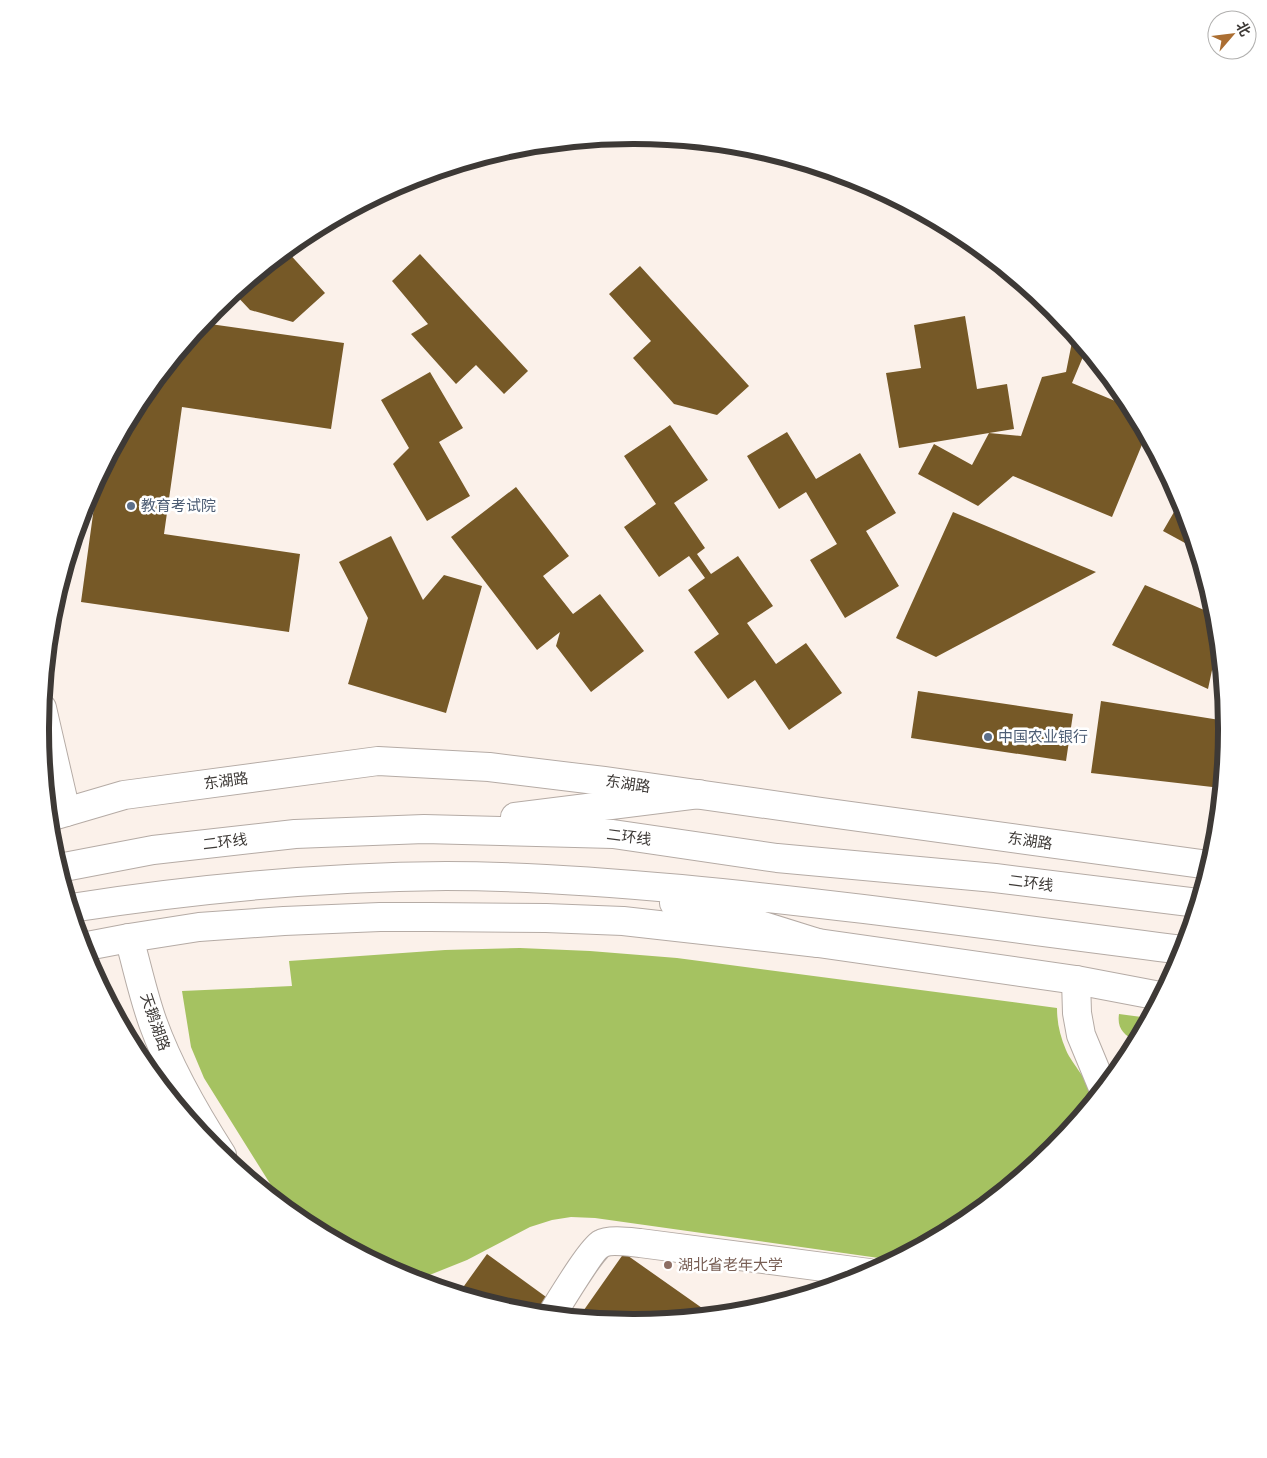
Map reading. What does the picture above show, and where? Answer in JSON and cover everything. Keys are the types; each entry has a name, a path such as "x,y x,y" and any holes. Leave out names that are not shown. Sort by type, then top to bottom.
{"main road":[{"name":"东湖路","path":"57,815 124,795 378,761 489,767 604,780 1202,864"},
{"path":"50,765 57,815"},
{"path":"424,829 700,794"},
{"name":"二环线","path":"66,867 153,850 295,834 424,829 612,834 777,858 996,878 1191,902"},
{"path":"77,907 307,880 446,876 576,880 762,897 1175,949"},
{"path":"446,876 655,898 742,919 818,943"},
{"path":"90,945 199,927 284,921 380,917 476,917 623,921 818,943 1076,980 1154,995"},
{"name":"天鹅湖路","path":"129,938 153,1022 182,1088 205,1126"},
{"path":"1076,980 1077,1013 1081,1035 1100,1081"},
{"path":"555,1309 594,1251 604,1242 640,1243 852,1271"}],"green space":[{"path":"520,948 677,958 1057,1008 1058,1024 1064,1045 1086,1082 1090,1093 1047,1142 1019,1169 989,1193 926,1235 881,1258 595,1218 571,1217 552,1220 530,1227 467,1260 427,1276 375,1253 341,1235 274,1190 204,1078 191,1047 182,991 292,986 289,961 445,950"},
{"path":"1119,1014 1142,1017 1130,1037 1122,1030 1119,1023"}],"building":[{"path":"420,254 528,371 504,394 476,365 456,384 411,334 428,324 392,281"},
{"path":"291,256 325,293 293,322 250,310 239,298"},
{"path":"640,266 749,386 717,415 674,404 633,358 651,341 609,294"},
{"path":"965,316 977,389 1007,384 1014,429 899,448 886,373 921,368 914,325"},
{"name":"教育考试院","path":"212,324 344,343 331,429 182,407 164,534 300,554 289,632 81,602 95,501 109,470 147,404 194,343"},
{"path":"1072,342 1083,356 1072,383 1119,403 1143,442 1112,517 1013,476 978,506 918,474 934,444 972,465 989,433 1021,436 1042,377 1066,372"},
{"path":"430,372 463,428 439,442 470,496 427,521 393,464 409,448 381,400"},
{"path":"670,425 708,480 674,503 705,548 697,554 711,574 738,556 773,606 747,623 776,664 806,643 842,693 789,730 755,680 728,699 694,652 719,634 688,590 705,578 689,556 659,577 624,527 656,504 624,456"},
{"path":"787,432 816,479 860,453 896,513 866,531 899,586 845,618 810,560 837,544 806,492 779,509 747,456"},
{"path":"516,487 569,556 543,576 573,614 600,594 644,651 591,692 556,646 560,632 537,650 451,537"},
{"path":"1176,509 1188,545 1163,531"},
{"path":"953,512 1096,572 936,657 896,638"},
{"path":"391,536 423,600 444,575 482,586 446,713 348,684 368,618 339,562"},
{"path":"1145,585 1206,611 1214,661 1208,689 1112,645"},
{"path":"918,691 1073,714 1066,761 911,738"},
{"path":"1101,701 1218,720 1215,787 1091,773"},
{"path":"624,1253 704,1309 634,1314 583,1311"},
{"path":"487,1254 553,1302 549,1308 519,1303 463,1288"}],"place":[{"name":"教育考试院","path":"131,506"},
{"name":"中国农业银行","path":"988,737"},
{"name":"湖北省老年大学","path":"668,1265"}]}
